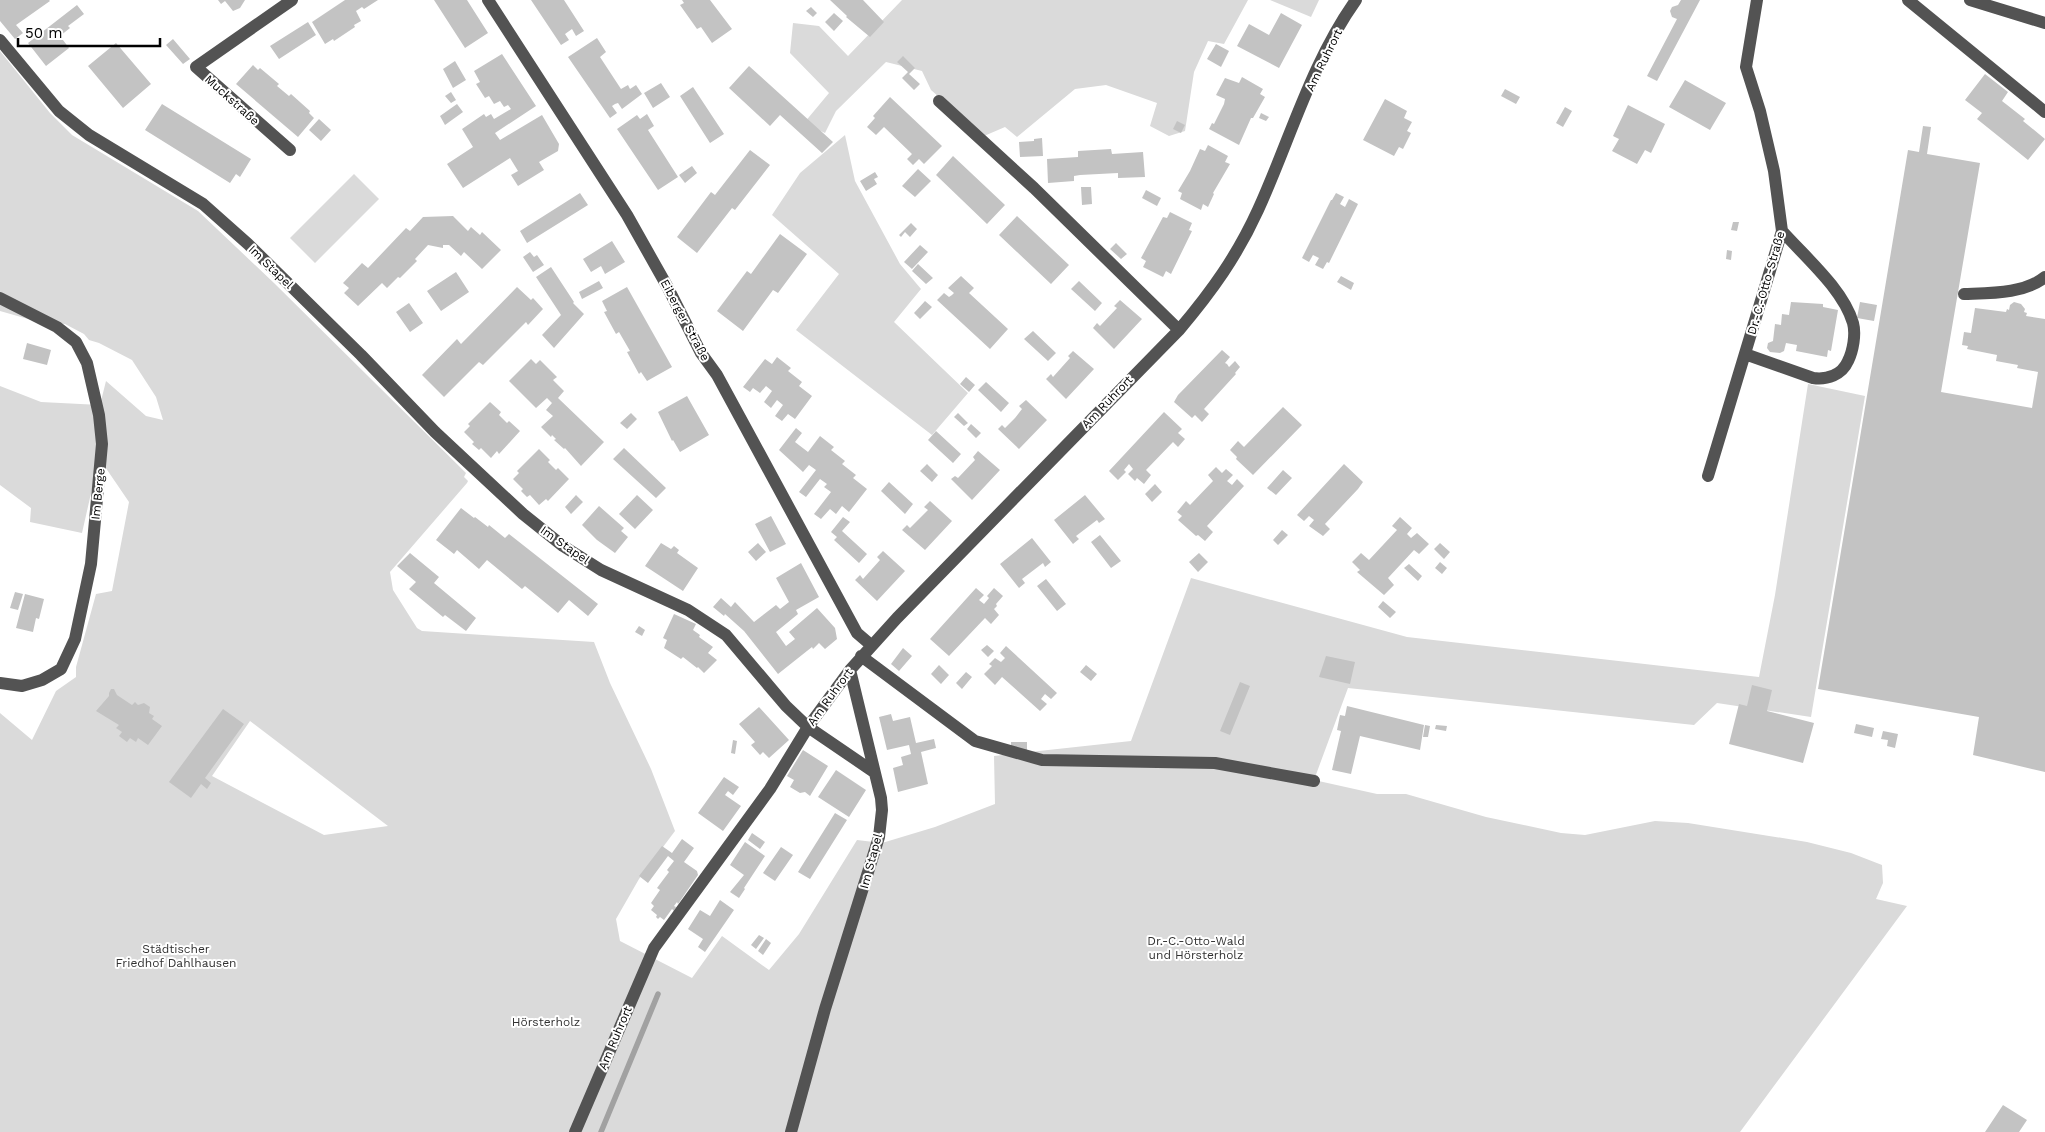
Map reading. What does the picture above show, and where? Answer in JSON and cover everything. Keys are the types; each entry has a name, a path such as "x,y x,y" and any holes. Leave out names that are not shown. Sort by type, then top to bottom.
{"street":[{"name":"Muckstraße","path":"290,150 196,67 292,0"},
{"name":"Eiberger Straße","path":"488,0 627,215 701,353 716,375 857,633 871,645"},
{"name":"Am Ruhrort","path":"575,1132 654,948 770,789 808,727 850,670 871,645 1178,330 1214,287 1233,259 1258,210 1319,66 1356,0"},
{"name":"Dr.-C.-Otto-Straße","path":"1708,476 1782,231 1774,171 1760,111 1746,67 1757,0"},
{"path":"1908,0 2045,112"},
{"path":"1970,0 2045,23"},
{"name":"Im Stapel","path":"0,40 60,111 89,135 203,204 248,244 361,355 435,432 523,514 563,546 602,570 688,610 726,635 786,706 808,727 874,772 882,810 879,838 825,1009 791,1132"},
{"path":"939,101 1034,188 1178,330"},
{"path":"1745,354 1813,378 1825,379 1835,375 1847,364 1853,349 1854,324 1839,294 1782,231"},
{"path":"1964,294 1996,292 2031,286 2045,277"},
{"name":"Im Berge","path":"0,298 57,327 76,342 87,363 99,416 102,444 91,564 75,639 61,669 42,680 22,686 0,684"},
{"path":"861,656 975,741 1042,760 1215,763 1314,781"},
{"path":"850,670 874,772"}],"green space":[{"path":"902,0 1248,0 1224,44 1208,41 1194,72 1185,131 1169,136 1150,126 1157,103 1106,85 1075,89 1017,137 1005,127 984,136 931,90 922,71 886,62 836,111 825,133 804,123 829,93 790,53 793,23 819,26 848,56"},
{"path":"1270,0 1319,0 1311,17"},
{"name":"Dr.-C.-Otto-Wald und Hörsterholz","path":"0,51 50,113 72,135 198,211 274,283 466,473 464,477 468,481 467,483 390,572 393,590 417,628 422,631 594,642 610,683 651,769 675,831 639,879 616,919 620,941 692,978 722,936 769,970 799,934 857,840 882,843 935,827 995,804 994,756 1131,741 1191,578 1407,637 1759,677 1775,595 1808,384 1865,396 1811,717 1717,703 1694,725 1348,688 1314,780 1377,794 1406,794 1486,817 1561,833 1585,835 1655,821 1688,823 1807,842 1851,853 1882,865 1883,883 1876,899 1907,906 1740,1132 0,1132 0,713 32,740 56,691 76,677 76,667 96,594 112,591 129,502 99,458 82,533 30,522 31,508 0,485 0,386 41,402 100,405 106,381 146,416 163,420 156,397 132,360 89,340 84,334 65,324 35,321 0,311","holes":["250,721 388,826 324,835 212,776"]},
{"path":"845,135 855,181 900,264 921,289 894,322 968,393 932,435 796,330 839,274 772,215 800,173"},
{"path":"354,174 379,199 315,263 290,238"}],"building":[{"path":"0,0 50,1 16,25 23,33 15,39 0,21"},
{"path":"218,0 245,0 240,8 233,11 225,1 221,4"},
{"path":"345,0 378,0 364,9 362,7 356,11 361,21 354,25 355,27 334,41 333,39 325,44 312,22"},
{"path":"434,0 467,0 488,33 465,48"},
{"path":"531,0 564,0 584,31 576,36 572,29 565,34 569,40 561,45"},
{"path":"682,0 710,0 732,29 712,43 701,27 697,29 680,5 684,3"},
{"path":"830,0 863,0 884,22 870,37 846,17"},
{"path":"1681,0 1700,0 1657,81 1647,76 1677,19 1672,17 1670,11"},
{"path":"77,5 84,14 68,26 70,28 60,36 69,48 46,66 28,43"},
{"path":"811,7 817,13 813,17 806,11"},
{"path":"834,13 843,21 834,31 825,22"},
{"path":"1281,13 1302,25 1279,68 1237,46 1249,24 1269,35"},
{"path":"308,22 316,35 279,59 270,46"},
{"path":"597,38 606,52 600,57 621,89 628,85 630,89 636,85 642,94 622,109 618,103 612,106 617,113 610,118 568,57"},
{"path":"173,39 190,59 183,64 166,45"},
{"path":"116,43 151,84 123,108 88,66"},
{"path":"1216,44 1229,51 1221,67 1207,59"},
{"path":"502,54 536,106 495,133 500,140 542,115 559,144 558,151 539,162 544,170 518,186 511,175 518,171 510,158 463,188 447,164 473,147 462,129 484,114 486,117 491,114 494,119 511,109 508,105 504,107 500,101 494,104 489,96 485,98 476,84 480,82 474,71"},
{"path":"903,56 915,68 909,74 920,84 914,90 902,78 908,72 897,62"},
{"path":"455,61 466,80 453,88 443,69"},
{"path":"253,65 258,70 260,68 279,84 277,86 289,96 291,94 310,111 309,113 314,118 298,137 236,84"},
{"path":"749,66 833,142 822,153 780,115 770,126 729,88"},
{"path":"1985,74 2008,92 2002,101 2025,119 2023,121 2045,139 2028,160 1977,119 1982,113 1965,100"},
{"path":"1242,77 1263,89 1260,94 1265,97 1253,118 1251,118 1239,145 1209,129 1212,123 1214,124 1224,104 1225,99 1216,95 1225,78 1239,83"},
{"path":"1685,80 1726,103 1710,130 1669,107"},
{"path":"661,83 670,97 653,108 644,93"},
{"path":"693,87 724,134 710,143 680,96"},
{"path":"1505,89 1520,97 1516,104 1501,96"},
{"path":"451,92 456,100 451,103 445,96"},
{"path":"890,97 942,146 924,164 919,159 913,165 907,159 912,154 884,127 876,135 867,127 875,118 873,116"},
{"path":"1385,99 1407,111 1404,118 1412,122 1407,131 1411,133 1403,149 1399,147 1394,156 1363,140"},
{"path":"162,104 251,159 240,177 236,174 230,183 145,130"},
{"path":"457,104 463,112 445,125 440,116"},
{"path":"1628,105 1665,124 1651,153 1645,150 1637,164 1612,151 1619,139 1613,136"},
{"path":"1565,107 1572,111 1563,127 1556,123"},
{"path":"1261,113 1269,117 1266,121 1259,118"},
{"path":"647,114 654,126 648,130 678,177 658,190 617,129 637,115 640,119"},
{"path":"319,119 331,130 321,141 309,130"},
{"path":"1177,121 1185,125 1181,133 1173,129"},
{"path":"1923,126 1931,127 1927,154 1980,163 1941,392 2032,408 2038,372 2017,368 2018,365 1996,361 1997,355 1967,349 1968,346 1962,345 1964,332 1971,333 1975,308 2006,312 2014,302 2021,304 2025,309 2024,312 2027,313 2026,316 2045,319 2045,772 1973,755 1979,717 1818,689 1908,150 1919,152"},
{"path":"1042,138 1043,156 1020,157 1019,142 1034,141 1034,139"},
{"path":"1208,145 1228,156 1225,162 1230,164 1213,193 1208,207 1203,204 1201,210 1180,199 1182,193 1178,191 1200,149 1205,151"},
{"path":"1111,149 1112,154 1143,152 1145,177 1118,178 1118,173 1080,175 1074,176 1074,181 1048,183 1047,159 1078,157 1078,151"},
{"path":"750,150 770,165 735,210 732,208 697,253 677,237 711,192 715,195"},
{"path":"953,156 1005,205 987,224 936,175"},
{"path":"692,166 697,173 685,183 679,175"},
{"path":"918,169 931,181 915,197 902,186"},
{"path":"875,172 878,177 874,179 877,184 866,191 860,181"},
{"path":"1081,187 1091,187 1092,204 1082,205"},
{"path":"1146,190 1161,198 1157,206 1142,198"},
{"path":"580,193 588,205 527,243 520,231"},
{"path":"1336,193 1344,197 1340,204 1345,207 1349,199 1358,204 1329,263 1327,262 1323,269 1315,265 1319,258 1313,255 1309,262 1302,258"},
{"path":"1170,212 1192,223 1189,230 1192,231 1171,274 1166,271 1163,277 1143,267 1146,261 1141,258 1163,217 1167,218"},
{"path":"453,216 468,231 471,227 480,235 482,232 501,250 482,269 464,252 461,256 449,245 443,245 443,248 428,245 415,259 417,261 400,278 398,277 387,288 382,283 358,306 344,293 349,288 343,283 362,263 368,268 406,228 410,231 423,217"},
{"path":"1017,216 1069,265 1051,284 999,235"},
{"path":"1733,222 1739,222 1737,231 1731,230"},
{"path":"911,223 917,229 910,237 905,232 901,237 899,235"},
{"path":"780,234 807,254 778,293 773,290 743,331 717,311 747,271 751,274"},
{"path":"612,241 625,262 605,274 601,266 591,272 583,259"},
{"path":"1116,243 1127,254 1121,259 1110,249"},
{"path":"920,245 928,252 912,269 904,262"},
{"path":"1727,250 1732,251 1731,260 1726,259"},
{"path":"530,252 534,257 537,255 544,265 533,272 523,257"},
{"path":"918,264 933,278 926,284 912,271"},
{"path":"551,267 573,303 584,314 554,348 542,335 561,315 536,277"},
{"path":"456,272 469,292 441,311 427,291"},
{"path":"961,276 974,288 969,293 1008,329 990,349 937,300 944,293 949,297 954,293 948,288"},
{"path":"1341,276 1354,283 1351,290 1337,282"},
{"path":"599,281 603,288 582,299 579,292"},
{"path":"1079,281 1102,303 1095,311 1071,289"},
{"path":"517,287 531,300 533,298 543,309 528,325 526,322 483,365 479,362 444,397 422,375 457,339 461,344"},
{"path":"627,287 672,367 647,381 641,372 639,374 627,352 630,351 619,332 616,334 604,312 607,311 602,301"},
{"path":"1120,300 1142,319 1114,349 1093,328 1097,323 1100,326 1117,308 1114,306"},
{"path":"925,301 932,307 920,319 914,313"},
{"path":"1791,302 1823,304 1823,307 1838,310 1831,351 1828,350 1827,357 1796,351 1797,345 1786,343 1784,351 1780,353 1770,352 1767,348 1768,343 1773,341 1775,324 1781,325 1782,314 1789,315"},
{"path":"1860,302 1877,305 1874,321 1857,318"},
{"path":"409,303 423,323 410,332 396,312"},
{"path":"1033,331 1056,353 1048,361 1024,339"},
{"path":"27,343 51,350 47,365 23,359"},
{"path":"1222,350 1230,357 1225,363 1229,367 1235,361 1240,367 1236,374 1204,409 1209,414 1202,422 1195,415 1192,418 1174,402 1178,395"},
{"path":"1073,351 1094,369 1066,399 1046,379 1051,374 1053,377 1070,358 1068,356"},
{"path":"777,357 791,368 788,371 802,382 799,386 812,396 795,419 788,414 782,421 775,416 783,405 777,400 771,408 764,402 772,391 766,386 760,393 753,388 750,392 743,387 765,359 772,364"},
{"path":"531,359 536,364 540,360 557,377 553,380 564,391 558,398 604,442 581,466 565,448 554,440 556,439 552,435 551,437 541,427 553,416 546,410 552,403 547,398 536,408 509,381"},
{"path":"966,377 975,385 969,392 960,384"},
{"path":"986,382 1009,403 1001,412 978,390"},
{"path":"687,396 709,435 680,452 672,441 658,412"},
{"path":"1026,400 1047,420 1019,449 998,429 1002,425 1005,428 1015,418 1022,409 1019,406"},
{"path":"490,402 501,412 499,415 507,423 509,421 520,431 499,454 497,451 491,458 481,448 479,450 472,444 474,442 464,432 470,426 468,424"},
{"path":"1283,407 1302,425 1253,475 1236,459 1237,457 1230,450 1238,441 1244,447"},
{"path":"1164,412 1182,429 1178,433 1185,439 1178,447 1173,442 1146,470 1151,475 1144,484 1137,478 1135,481 1128,474 1133,469 1129,464 1124,470 1126,472 1118,480 1109,471"},
{"path":"631,413 637,419 627,429 620,423"},
{"path":"958,413 968,423 964,426 954,417"},
{"path":"971,424 981,433 976,438 967,429"},
{"path":"796,428 802,433 795,442 808,452 820,436 834,447 831,450 845,461 842,464 856,475 853,478 867,489 849,512 842,506 836,514 830,509 821,519 814,514 831,492 824,487 827,484 820,479 806,497 799,492 816,470 809,465 803,472 779,450"},
{"path":"936,431 961,454 953,463 928,440"},
{"path":"624,448 666,488 656,498 613,459"},
{"path":"539,449 550,460 548,462 556,470 558,468 569,479 548,501 546,499 539,505 530,495 527,497 521,491 523,489 513,479 519,473 517,471"},
{"path":"978,451 1000,470 972,500 951,479 955,476 958,478 975,460 973,457"},
{"path":"927,464 938,475 932,482 920,471"},
{"path":"1344,464 1363,482 1325,524 1330,529 1323,536 1309,526 1314,520 1309,516 1304,521 1297,515"},
{"path":"1216,467 1222,473 1226,469 1233,475 1227,481 1232,485 1237,479 1244,486 1207,526 1213,532 1205,541 1198,535 1196,536 1178,520 1182,516 1177,512 1186,501 1190,505 1213,481 1208,475"},
{"path":"1283,470 1292,478 1276,495 1267,488"},
{"path":"889,482 913,504 905,514 881,491"},
{"path":"1155,484 1162,492 1152,502 1145,494"},
{"path":"576,495 583,502 571,514 565,507"},
{"path":"637,495 653,510 635,529 619,514"},
{"path":"1085,495 1105,519 1099,523 1097,520 1076,536 1079,539 1073,544 1054,520"},
{"path":"930,501 952,521 925,550 902,530 907,525 910,528 928,510 924,507"},
{"path":"599,506 624,528 621,531 628,537 615,553 597,540 582,525"},
{"path":"461,508 488,527 489,525 505,538 509,534 598,604 588,616 569,600 558,613 525,586 522,589 487,560 479,569 457,550 454,554 436,540"},
{"path":"771,516 786,544 770,552 755,524"},
{"path":"843,517 850,522 842,531 867,554 859,563 834,540 837,537 831,532"},
{"path":"1400,517 1412,528 1407,534 1411,538 1417,533 1429,544 1419,554 1414,550 1388,578 1394,585 1384,595 1357,572 1360,570 1352,562 1361,553 1369,560 1397,530 1392,526"},
{"path":"1282,530 1288,535 1278,545 1273,540"},
{"path":"1100,535 1121,561 1111,568 1091,542"},
{"path":"1032,538 1051,562 1045,567 1043,563 1022,579 1025,583 1019,588 1000,564"},
{"path":"661,543 671,549 674,546 679,550 677,553 698,568 683,591 645,566"},
{"path":"758,543 766,552 756,561 748,552"},
{"path":"1440,543 1450,552 1444,559 1434,549"},
{"path":"883,551 905,571 877,601 855,580 860,575 863,579 880,560 877,557"},
{"path":"410,553 439,577 434,583 476,618 466,631 445,615 443,617 409,589 416,582 397,566"},
{"path":"1199,553 1208,562 1198,572 1189,562"},
{"path":"1440,562 1447,568 1442,574 1435,568"},
{"path":"801,563 819,597 796,610 798,614 776,632 786,646 795,639 789,632 817,608 835,628 837,639 825,649 819,643 813,649 812,647 778,674 744,631 725,614 724,616 713,607 721,598 731,607 735,602 754,622 776,605 780,609 789,602 776,578"},
{"path":"1409,564 1422,576 1418,581 1404,568"},
{"path":"1046,579 1066,604 1057,611 1037,586"},
{"path":"976,588 984,595 979,600 984,604 989,598 987,596 994,588 1003,596 994,609 999,615 991,624 985,618 949,656 930,639"},
{"path":"15,592 23,594 18,610 10,608"},
{"path":"25,594 44,599 39,619 36,618 33,632 16,628"},
{"path":"1383,601 1396,612 1390,618 1378,607"},
{"path":"674,614 696,624 693,630 713,647 708,653 717,660 704,673 683,657 681,659 664,648 667,640 663,638"},
{"path":"639,626 645,630 642,636 635,632"},
{"path":"987,645 994,651 988,657 981,650"},
{"path":"1006,646 1057,693 1051,699 1045,694 1041,699 1047,704 1040,711 1002,677 995,685 984,674 992,666 989,664 995,658 1001,662 1005,658 1000,653"},
{"path":"903,648 912,656 899,671 891,664"},
{"path":"1326,656 1355,662 1350,684 1319,677"},
{"path":"939,665 949,675 941,684 931,674"},
{"path":"1086,665 1097,674 1091,681 1080,672"},
{"path":"966,672 972,677 962,689 956,683"},
{"path":"1240,682 1250,686 1230,735 1220,731"},
{"path":"1752,685 1772,690 1767,711 1814,723 1803,763 1729,744 1739,704 1747,706"},
{"path":"111,689 114,689 117,695 132,705 135,702 138,705 144,703 150,707 149,713 154,716 152,719 162,726 148,745 138,738 136,742 130,738 127,742 119,736 122,732 116,728 119,725 96,711 109,696"},
{"path":"1347,706 1424,725 1420,750 1360,736 1351,774 1332,770 1341,731 1337,730 1340,715 1345,716"},
{"path":"759,707 789,740 769,758 763,752 760,755 751,745 755,742 739,724"},
{"path":"223,709 244,724 205,778 211,783 207,789 201,784 191,798 169,782"},
{"path":"891,714 893,721 910,717 916,743 934,739 936,748 921,752 928,784 898,792 893,768 903,765 901,757 911,754 909,745 887,750 879,717"},
{"path":"1856,724 1874,728 1872,737 1854,733"},
{"path":"1425,725 1430,726 1428,737 1423,737"},
{"path":"1436,725 1447,726 1446,731 1435,729"},
{"path":"1883,731 1898,734 1895,748 1887,746 1888,740 1881,739"},
{"path":"733,740 737,741 735,754 731,753"},
{"path":"1011,742 1027,742 1027,751 1011,751"},
{"path":"803,750 828,766 810,796 805,792 800,793 790,787 794,780 787,776"},
{"path":"836,770 866,790 849,817 818,797"},
{"path":"724,777 739,787 733,795 728,791 725,795 741,806 723,831 698,813"},
{"path":"835,813 847,820 810,879 798,872"},
{"path":"752,833 765,842 760,849 748,840"},
{"path":"682,839 694,848 684,862 697,871 698,875 678,904 677,902 674,906 676,907 674,911 672,909 664,920 660,917 658,919 657,915 651,910 654,906 651,903 660,890 657,888 669,872 667,870 674,861 668,856 648,883 639,876 662,846 672,853"},
{"path":"745,842 765,856 739,898 730,892 744,875 730,865"},
{"path":"781,847 793,855 775,881 763,873"},
{"path":"720,900 734,910 705,952 698,947 703,939 688,929 700,910 710,916"},
{"path":"759,935 764,938 756,949 751,945"},
{"path":"766,939 771,943 763,955 758,951"},
{"path":"2003,1105 2027,1120 2019,1132 1985,1132"}],"waterway":[{"path":"601,1132 658,994"}],"park label":[{"name":"Städtischer Friedhof Dahlhausen","path":"176,956"},
{"name":"Hörsterholz","path":"546,1022"}]}
